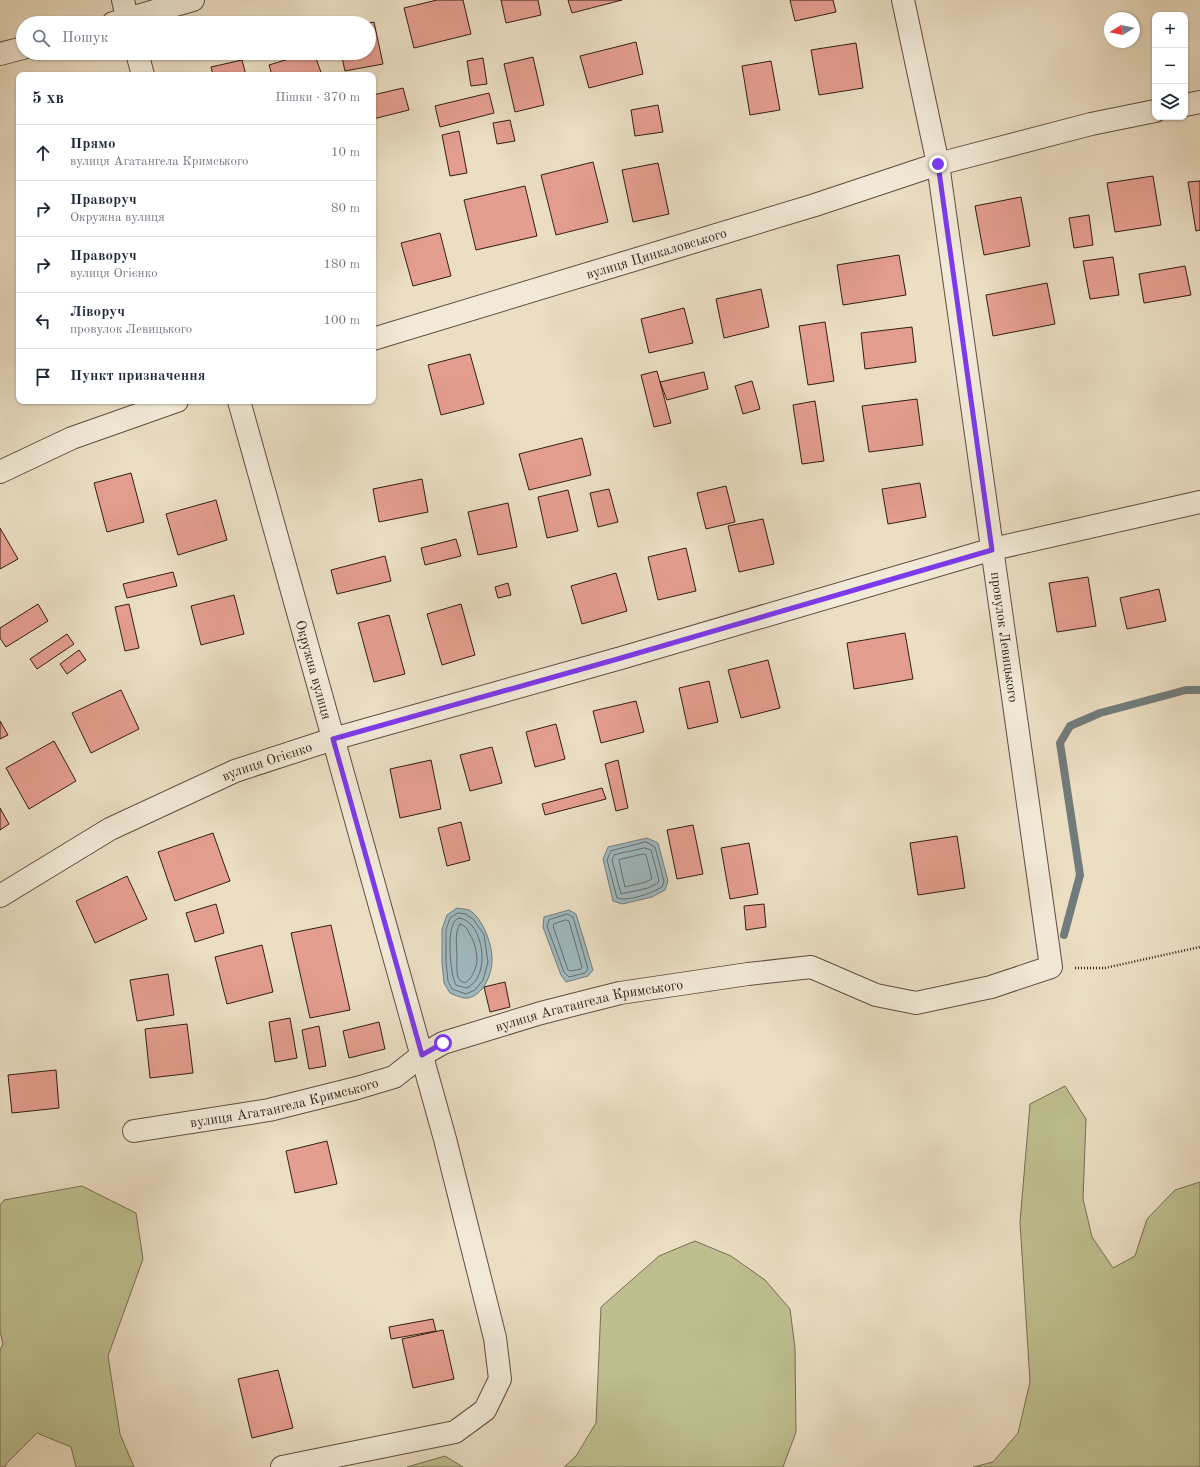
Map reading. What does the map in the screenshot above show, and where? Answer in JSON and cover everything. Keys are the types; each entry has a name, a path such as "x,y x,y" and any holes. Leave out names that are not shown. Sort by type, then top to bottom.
{"street":[{"path":"123,16 193,0"},
{"name":"провулок Левицького","path":"903,0 938,164 1051,968"},
{"path":"0,54 16,50"},
{"path":"139,60 142,72"},
{"path":"1188,104 1200,102"},
{"name":"вулиця Цинкаловського","path":"376,338 815,205 938,164 1091,124 1152,112"},
{"path":"0,472 72,438 168,404"},
{"name":"Окружна вулиця","path":"240,404 445,1139 495,1338 500,1380 485,1410 456,1432 282,1467"},
{"name":"вулиця Огієнко","path":"0,896 110,829 234,771 333,739 614,660 992,550 1200,502"},
{"name":"вулиця Агатангела Кримського","path":"134,1131 269,1110 357,1088 394,1077 422,1055 443,1043 541,1013 620,993 748,974 811,967 876,995 916,1003 990,987 1051,968"}],"path":[{"path":"1051,968 1105,968 1200,947"}],"green space":[{"path":"1065,1086 1086,1119 1083,1199 1092,1237 1113,1268 1135,1256 1147,1219 1175,1190 1200,1182 1200,1467 973,1467 993,1462 1018,1433 1030,1382 1020,1222 1030,1104"},
{"path":"82,1186 136,1213 143,1259 108,1356 120,1434 134,1467 76,1467 71,1447 37,1433 7,1463 5,1467 0,1467 0,1350 3,1344 0,1331 0,1205 4,1200"},
{"path":"695,1241 731,1256 765,1280 790,1309 795,1348 796,1432 783,1467 564,1467 576,1456 596,1423 601,1307 659,1256"},
{"path":"445,1456 463,1467 407,1467"}],"water":[{"path":"647,838 658,843 668,881 665,890 652,897 622,904 613,901 603,859 608,847"},
{"path":"457,908 469,910 479,919 489,941 492,956 488,979 478,993 468,998 450,993 444,983 442,963 442,929 447,915"},
{"path":"569,910 576,914 593,970 588,976 566,982 561,975 543,927 544,917"}],"building":[{"path":"437,0 463,0 471,34 414,48 404,8"},
{"path":"501,0 538,0 541,15 506,23"},
{"path":"568,0 622,0 572,13"},
{"path":"790,0 833,0 836,12 795,21"},
{"path":"376,31 383,64 345,71 343,60 376,60"},
{"path":"636,42 643,74 589,88 580,56"},
{"path":"856,43 863,88 819,95 811,50"},
{"path":"533,57 544,105 515,112 504,64"},
{"path":"483,58 487,84 471,86 467,61"},
{"path":"242,60 245,72 212,72 211,67"},
{"path":"285,60 317,60 321,72 271,72 269,65"},
{"path":"771,61 780,110 750,115 742,66"},
{"path":"403,88 409,110 376,118 376,94"},
{"path":"489,93 494,113 440,127 435,106"},
{"path":"658,105 663,132 635,136 631,110"},
{"path":"510,120 515,141 497,144 493,123"},
{"path":"459,131 467,173 450,176 442,135"},
{"path":"593,162 608,222 556,235 541,175"},
{"path":"658,163 669,214 633,222 622,170"},
{"path":"1153,176 1161,225 1115,232 1107,183"},
{"path":"1200,181 1200,230 1196,231 1188,182"},
{"path":"525,186 537,236 476,250 464,200"},
{"path":"1021,197 1030,246 984,255 975,206"},
{"path":"1089,215 1093,245 1074,248 1069,218"},
{"path":"440,233 451,276 413,286 401,243"},
{"path":"899,255 906,295 843,305 837,265"},
{"path":"1113,257 1119,295 1090,299 1083,261"},
{"path":"1185,266 1191,295 1144,303 1139,274"},
{"path":"1047,283 1055,324 993,336 986,295"},
{"path":"761,289 769,327 724,338 716,299"},
{"path":"684,308 693,343 649,353 641,319"},
{"path":"825,322 834,381 808,385 799,326"},
{"path":"912,327 916,362 865,369 861,333"},
{"path":"470,354 484,404 441,415 428,365"},
{"path":"657,371 671,423 654,427 641,375"},
{"path":"704,372 708,389 667,400 660,382"},
{"path":"752,381 760,409 743,414 735,386"},
{"path":"917,399 923,445 869,452 862,406"},
{"path":"815,401 824,461 802,464 793,405"},
{"path":"582,438 591,475 529,490 519,454"},
{"path":"131,473 144,522 107,532 94,483"},
{"path":"422,479 428,512 379,522 373,489"},
{"path":"920,483 926,517 888,524 882,489"},
{"path":"726,486 735,522 706,529 697,493"},
{"path":"609,489 618,522 598,527 590,493"},
{"path":"568,490 578,531 547,538 538,497"},
{"path":"216,500 227,540 178,555 166,514"},
{"path":"508,503 517,547 478,555 468,512"},
{"path":"763,519 774,564 739,572 728,526"},
{"path":"0,528 18,559 0,569"},
{"path":"456,539 461,556 425,565 421,548"},
{"path":"686,548 696,591 658,600 648,557"},
{"path":"385,556 391,581 337,594 331,570"},
{"path":"173,572 177,586 127,598 123,584"},
{"path":"616,573 627,611 582,624 571,586"},
{"path":"1088,577 1096,626 1057,632 1049,583"},
{"path":"508,583 511,595 498,598 495,587"},
{"path":"1159,589 1166,621 1127,629 1120,598"},
{"path":"234,595 244,634 201,645 191,606"},
{"path":"38,604 48,621 6,647 0,638 0,628"},
{"path":"129,604 139,648 125,651 115,607"},
{"path":"461,604 475,655 442,665 427,614"},
{"path":"389,615 405,674 374,682 358,623"},
{"path":"905,633 913,679 854,689 847,643"},
{"path":"67,634 74,644 37,669 30,659"},
{"path":"79,650 86,660 67,674 60,664"},
{"path":"768,660 780,708 741,718 728,670"},
{"path":"709,681 718,722 688,729 679,688"},
{"path":"121,690 139,729 91,753 72,713"},
{"path":"636,701 644,732 601,743 593,711"},
{"path":"0,721 8,735 0,739"},
{"path":"556,724 565,759 535,767 526,732"},
{"path":"54,741 76,781 29,809 6,768"},
{"path":"492,747 502,783 470,791 460,755"},
{"path":"431,760 441,809 400,818 390,769"},
{"path":"618,760 628,808 616,811 605,764"},
{"path":"602,788 606,799 545,815 542,804"},
{"path":"0,808 9,824 0,830"},
{"path":"461,822 470,860 447,866 438,828"},
{"path":"693,825 703,874 677,879 667,830"},
{"path":"213,833 230,881 175,901 158,852"},
{"path":"957,836 965,888 918,895 910,843"},
{"path":"749,843 758,894 730,899 721,848"},
{"path":"127,876 147,919 95,943 76,901"},
{"path":"216,904 224,933 195,942 186,913"},
{"path":"764,904 766,927 746,930 744,906"},
{"path":"331,925 350,1010 310,1018 291,933"},
{"path":"262,945 273,992 227,1004 215,957"},
{"path":"168,974 174,1015 137,1021 130,980"},
{"path":"505,982 510,1007 490,1012 484,987"},
{"path":"290,1018 297,1058 275,1062 269,1022"},
{"path":"379,1022 385,1049 349,1058 343,1031"},
{"path":"187,1024 193,1073 150,1078 145,1029"},
{"path":"319,1026 326,1066 309,1069 302,1030"},
{"path":"56,1070 59,1108 12,1113 8,1075"},
{"path":"327,1141 337,1184 295,1193 286,1151"},
{"path":"433,1319 436,1331 391,1339 389,1327"},
{"path":"443,1330 454,1379 413,1388 402,1339"},
{"path":"278,1370 293,1428 252,1438 238,1379"}],"waterway":[{"path":"1064,935 1080,875 1060,743 1070,726 1100,713 1186,690 1200,690"}],"route":[{"path":"443,1043 422,1055 333,739 621,658 992,550 938,164"}]}
